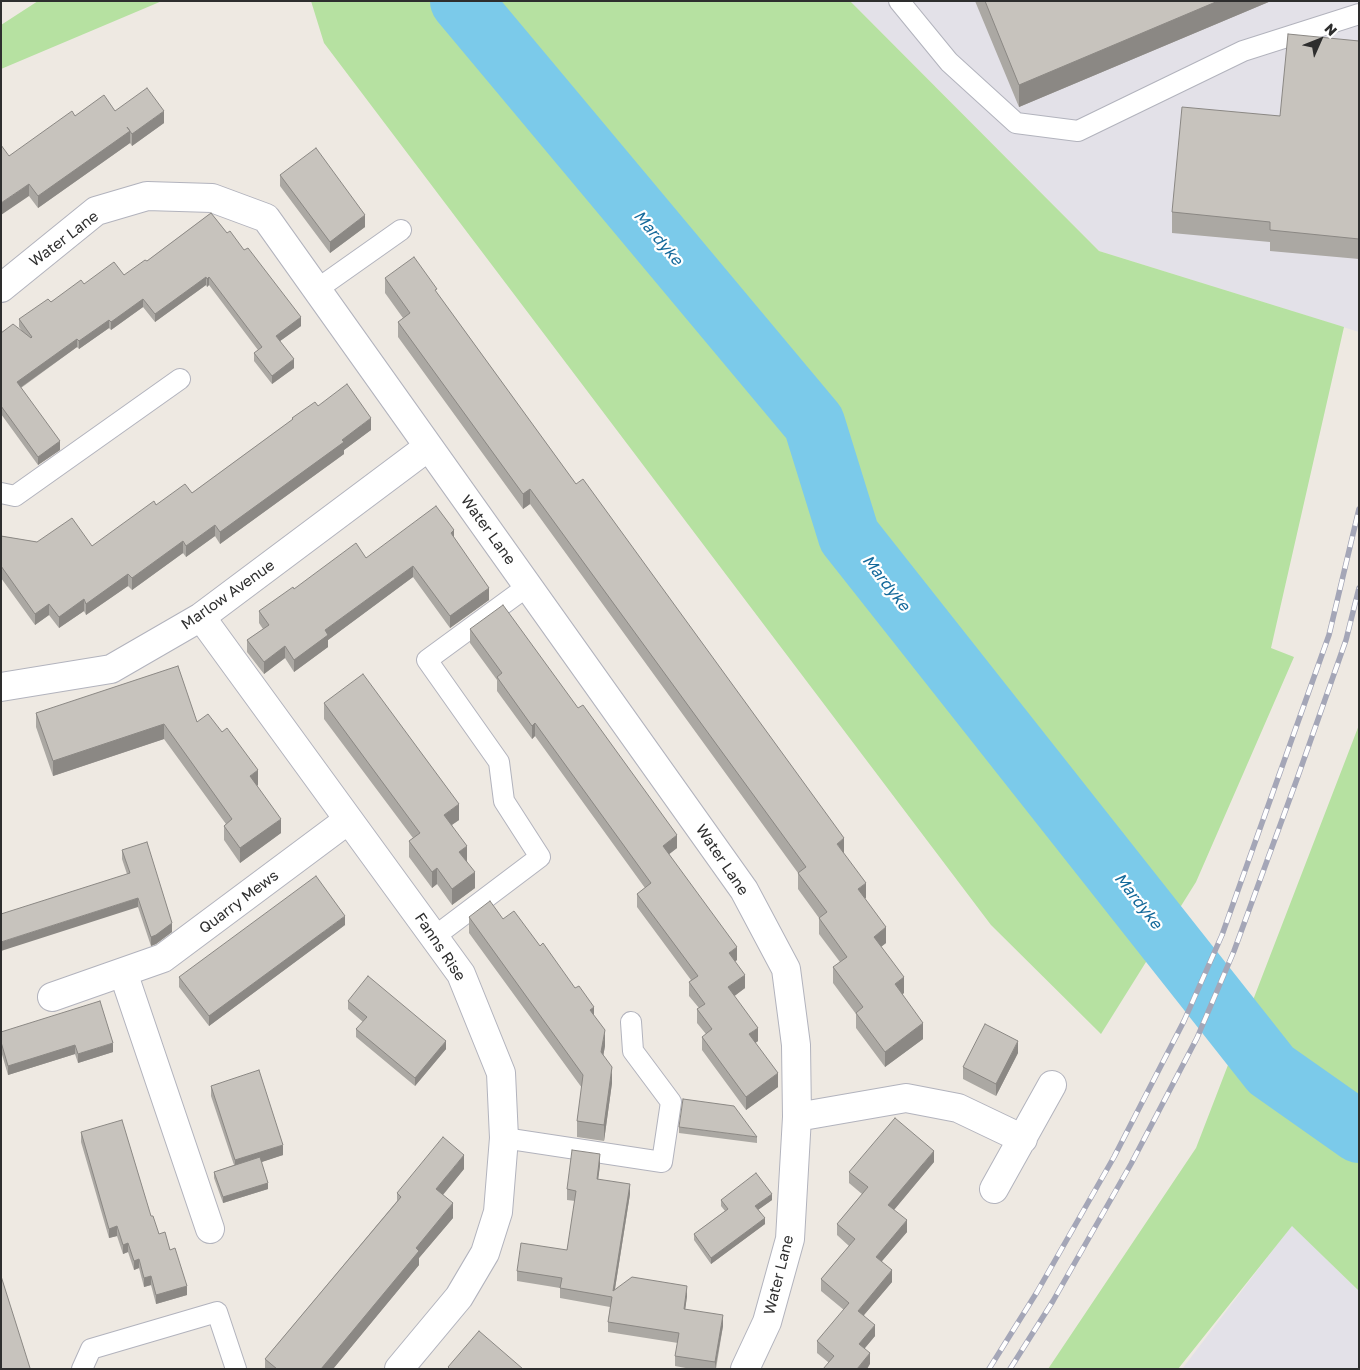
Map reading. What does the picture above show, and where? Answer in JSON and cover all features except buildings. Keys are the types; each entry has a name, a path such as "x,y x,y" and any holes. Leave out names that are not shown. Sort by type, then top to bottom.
{"street":[{"name":"Water Lane","path":"1,288 96,211 147,196 212,198 266,218 744,890 786,969 796,1046 797,1117 790,1239 767,1322 745,1369"},
{"name":"Marlow Avenue","path":"1,687 111,669 201,617 428,447"},
{"name":"Fanns Rise","path":"201,617 461,974 501,1073 504,1138 498,1212 485,1252 459,1297 399,1369"},
{"name":"Quarry Mews","path":"52,998 163,958 348,820"},
{"path":"123,972 210,1230"},
{"path":"994,1189 1052,1085"},
{"path":"797,1117 906,1098 958,1108 1023,1139"}],"lane":[{"path":"899,1 949,62 1016,123 1078,132 1243,51 1359,14"},
{"path":"316,290 401,230"},
{"path":"1,493 15,496 180,379"},
{"path":"434,937 540,858 504,802 499,762 427,660 528,586"},
{"path":"504,1138 662,1162 671,1102 633,1051 631,1022"},
{"path":"82,1369 91,1349 217,1312 236,1369"}],"shaded area":[{"path":"850,1 1359,1 1359,332 1099,251"},
{"path":"1292,1225 1359,1291 1359,1369 1182,1369"}],"green space":[{"path":"38,1 162,1 1,69 1,25"},
{"path":"311,1 850,1 1099,251 1344,327 1271,648 1294,657 1196,882 1101,1034 991,925 324,43"},
{"path":"1359,725 1359,1291 1292,1226 1178,1369 1048,1369 1196,1148"}],"waterway":[{"name":"Mardyke","path":"461,1 814,423 849,536 1271,1070 1359,1132"}],"railway":[{"path":"989,1369 1037,1292 1114,1157 1184,1021 1222,935 1329,635 1359,509"},
{"path":"1010,1369 1053,1301 1131,1164 1197,1038 1234,951 1297,779 1346,640 1359,588"}]}
